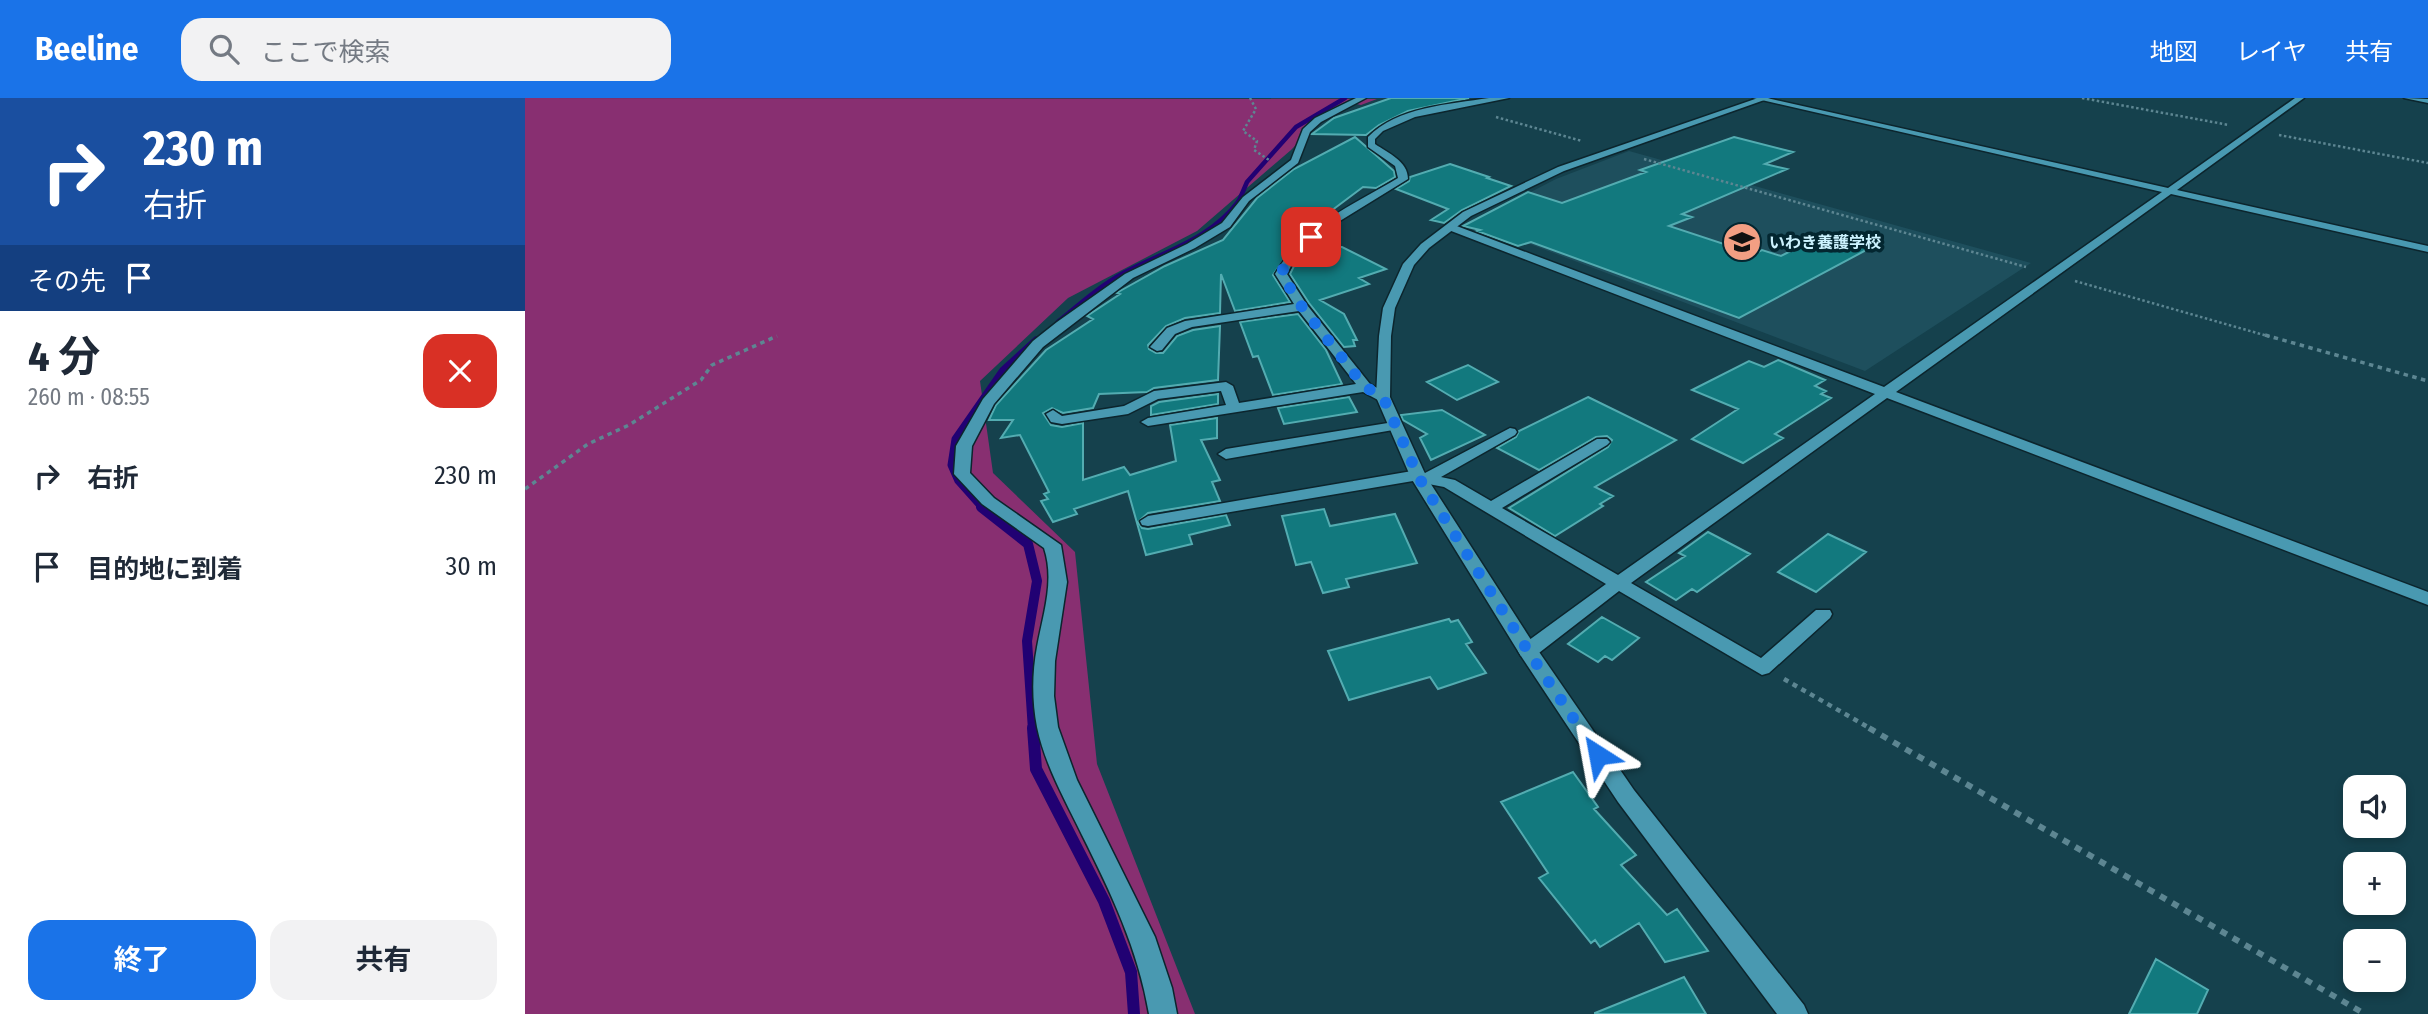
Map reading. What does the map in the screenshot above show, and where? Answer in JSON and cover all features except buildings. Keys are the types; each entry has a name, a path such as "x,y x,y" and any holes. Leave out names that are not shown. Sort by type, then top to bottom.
{"street":[{"path":"1163,1014 1161,999 1133,914 1055,755 1045,713 1047,644 1056,599 1056,555 1052,545 988,501 962,474 961,462 975,422 988,402 1038,345 1129,276 1191,246 1226,225 1246,199 1295,161 1305,131 1362,98"},
{"path":"1447,98 1461,106"},
{"path":"1383,397 1365,387 1302,307 1281,274 1285,265 1311,237 1337,217 1403,180 1403,172 1398,164 1371,145 1374,133 1396,122 1431,112 1505,98"},
{"path":"1794,1014 1626,796 1528,651 1421,477 1407,446 1394,426 1383,397 1385,336 1389,307 1409,264 1425,246 1467,214 1561,169 1762,98 2428,249"},
{"path":"1528,651 1617,584 2300,98"},
{"path":"2408,98 2428,101"},
{"path":"1406,109 1431,112"},
{"path":"1450,227 2428,599"},
{"path":"1157,347 1171,331 1189,324 1302,307"},
{"path":"1053,414 1056,419 1062,420 1128,410 1154,395 1226,386 1234,408"},
{"path":"1149,422 1365,387"},
{"path":"1226,454 1394,426"},
{"path":"1148,521 1421,477 1510,432"},
{"path":"1490,508 1602,442"},
{"path":"1421,477 1449,483 1762,668 1823,614"}],"path":[{"path":"1250,98 1256,109 1243,131 1257,141 1254,150 1256,154 1286,167"},
{"path":"1461,106 2428,381"},
{"path":"525,489 588,444 629,425 701,380 712,365 777,337"},
{"path":"1762,668 2365,1014"}],"shaded area":[{"path":"525,98 1377,99 1361,105 1348,102 1327,113 1291,150 1197,231 1068,298 980,381 993,473 1075,552 1097,764 1195,1014 525,1014"},
{"name":"いわき養護学校","path":"1629,151 2031,263 1865,371 1472,222 1556,179"}],"waterway":[{"path":"1239,201 1247,182 1296,127 1345,98"},
{"path":"1058,322 1115,278 1215,226 1239,201"},
{"path":"982,508 958,481 951,465 955,439 1003,370 1036,340"},
{"path":"982,508 1028,544 1037,581 1027,641 1033,730"},
{"path":"1033,728 1036,769 1104,901 1131,972 1134,1014"}],"place":[{"name":"いわき養護学校","path":"1742,242"}],"route":[{"path":"1311,237 1285,265 1281,274 1302,307 1357,373 1365,387 1383,397 1419,478 1528,651 1598,755"}]}
